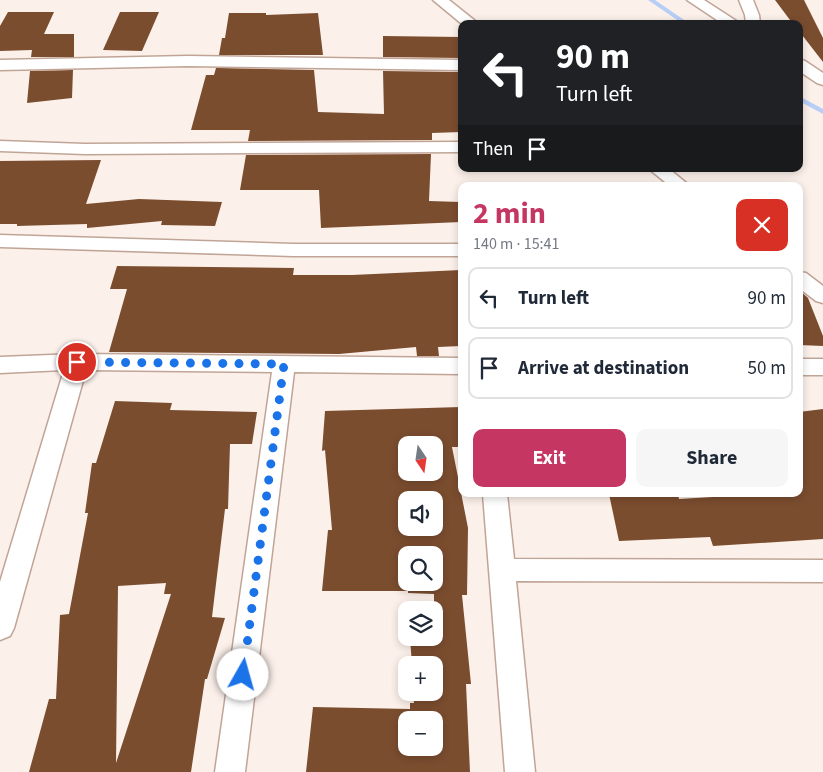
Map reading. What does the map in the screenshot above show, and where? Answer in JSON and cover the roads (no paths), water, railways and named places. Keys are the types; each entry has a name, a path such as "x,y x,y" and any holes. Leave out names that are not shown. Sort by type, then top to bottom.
{"street":[{"path":"440,0 467,20"},
{"path":"694,0 727,20"},
{"path":"746,0 753,20"},
{"path":"0,65 188,61 458,65"},
{"path":"803,67 823,80"},
{"path":"0,146 85,149 458,147"},
{"path":"662,172 675,182"},
{"path":"0,241 293,250 458,250"},
{"path":"803,281 823,296"},
{"path":"0,628 77,362"},
{"path":"0,365 77,362 458,366"},
{"path":"230,772 284,364"},
{"path":"803,367 823,367"},
{"path":"495,497 520,772"},
{"path":"502,570 823,571"}],"waterway":[{"path":"651,0 681,20"},
{"path":"803,100 823,112"}]}
